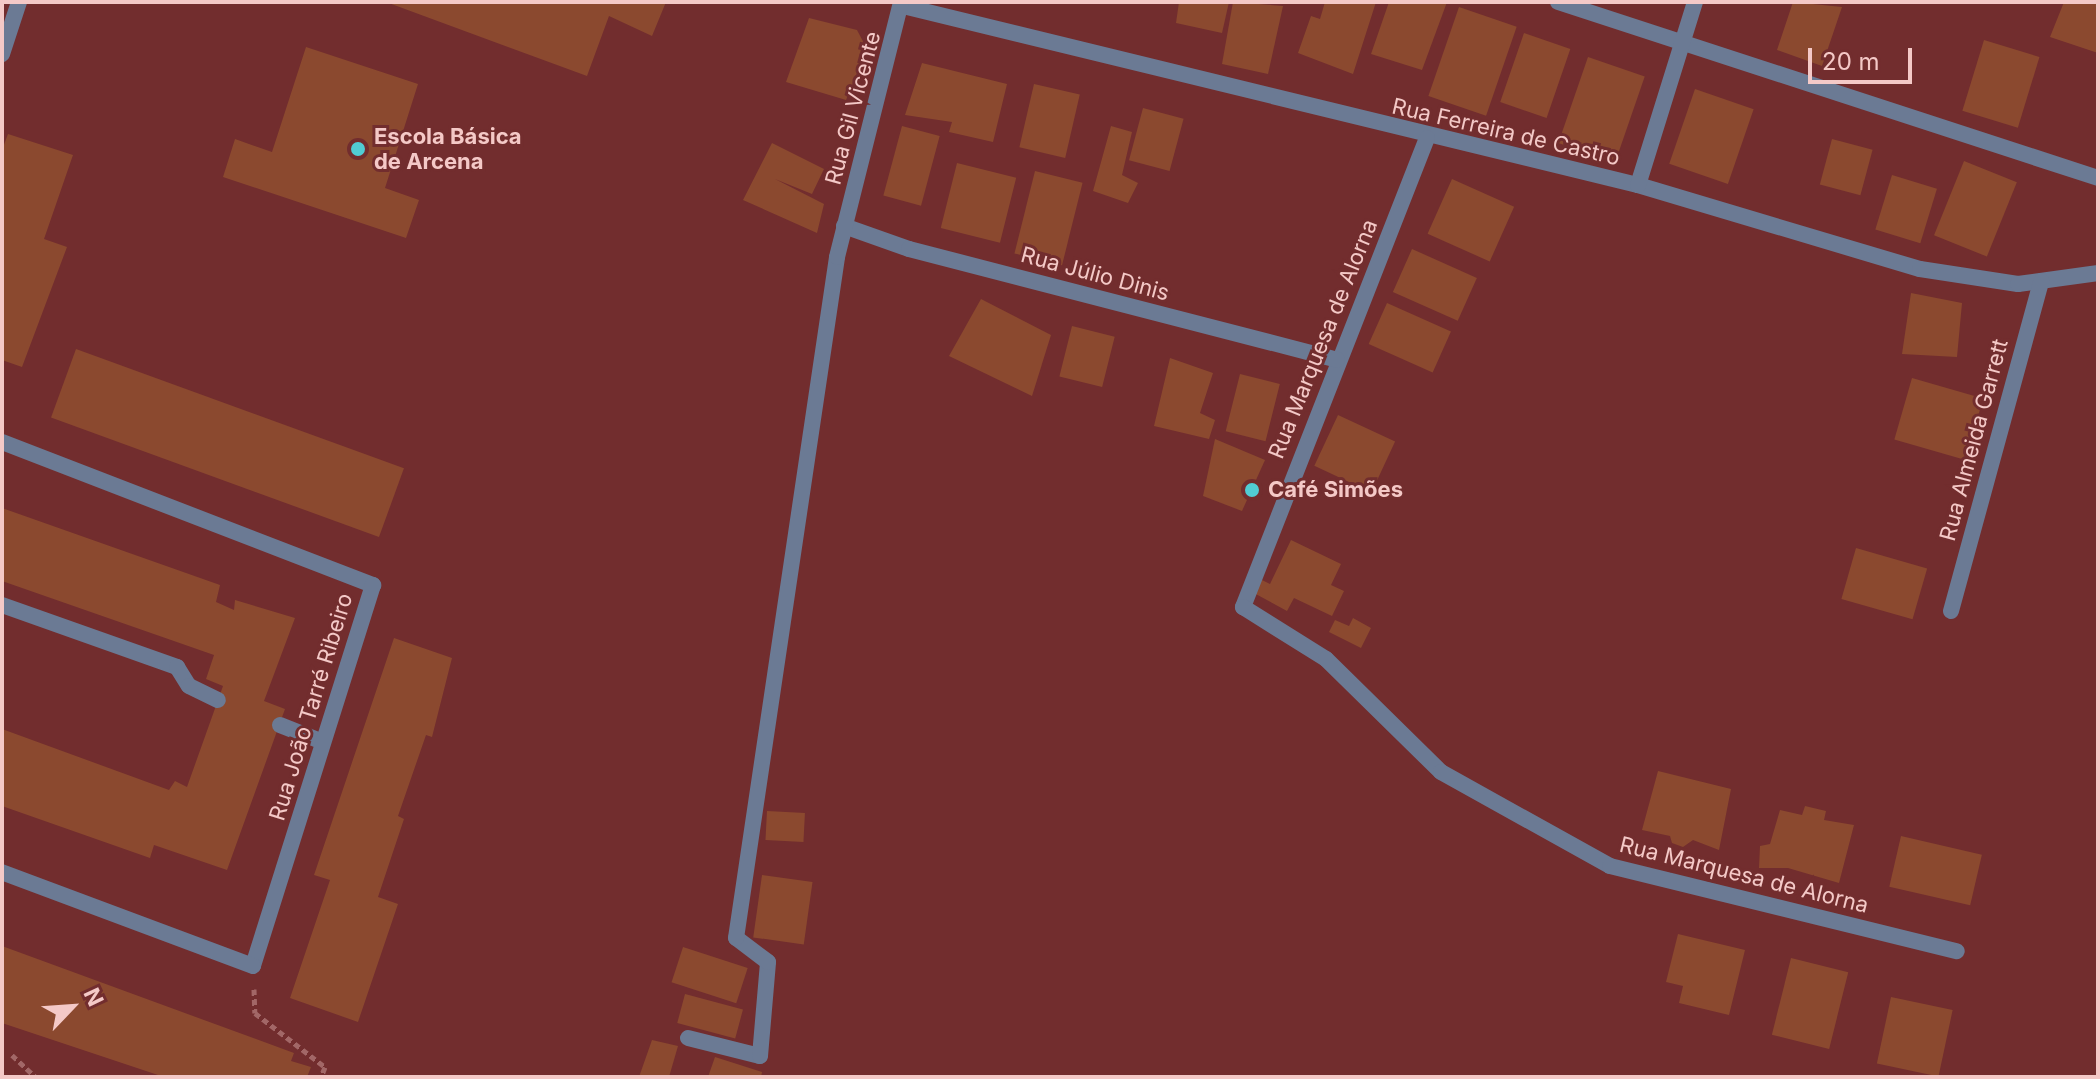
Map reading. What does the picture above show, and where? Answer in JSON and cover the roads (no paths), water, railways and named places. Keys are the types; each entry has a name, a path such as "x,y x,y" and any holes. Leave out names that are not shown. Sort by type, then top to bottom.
{"street":[{"path":"2,54 19,2"},
{"path":"1558,2 1681,45 2098,178"},
{"path":"1638,185 1695,2"},
{"name":"Rua Ferreira de Castro","path":"902,4 1427,138 1638,185 1920,269 1987,281 2041,281 2098,273"},
{"name":"Rua Gil Vicente","path":"688,1038 760,1056 768,962 736,938 844,226 902,4"},
{"name":"Rua Marquesa de Alorna","path":"1427,138 1337,360 1243,607 1326,659 1441,772 1610,866 1957,951"},
{"name":"Rua Júlio Dinis","path":"844,226 909,249 1337,360"},
{"name":"Rua Almeida Garrett","path":"1951,611 2041,281"},
{"name":"Rua João Tarré Ribeiro","path":"2,442 373,585 253,966 2,872"},
{"path":"2,605 177,667 189,686 218,700"},
{"path":"280,725 323,742"}],"place":[{"name":"Escola Básica de Arcena","path":"358,149"},
{"name":"Café Simões","path":"1252,490"}]}
